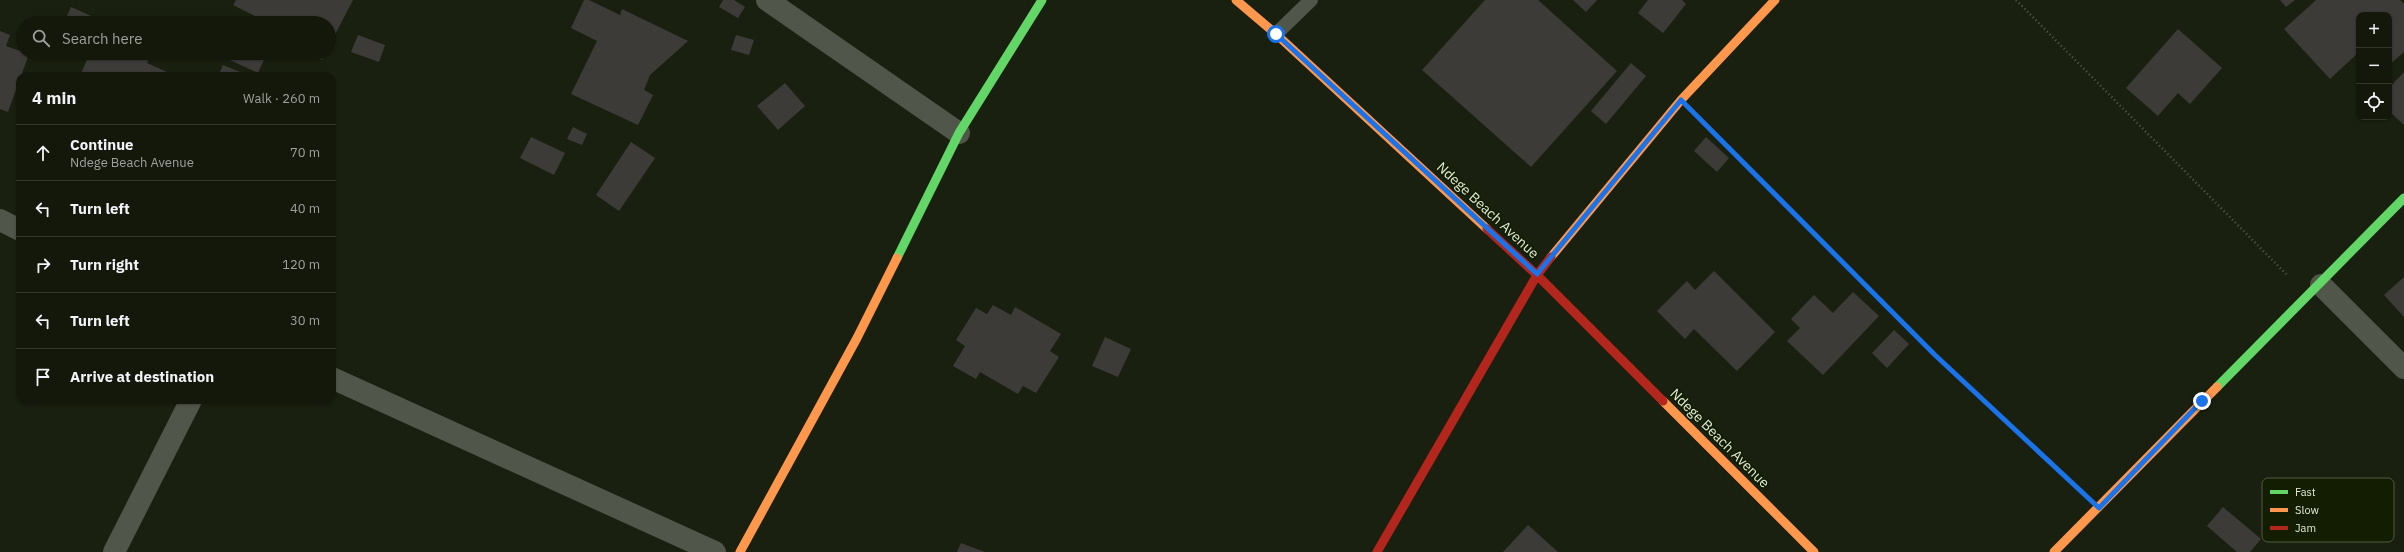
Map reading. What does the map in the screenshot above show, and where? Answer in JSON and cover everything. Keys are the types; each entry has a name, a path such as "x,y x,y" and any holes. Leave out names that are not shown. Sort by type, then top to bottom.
{"street":[{"path":"767,0 959,133"},
{"path":"740,552 857,338 959,133 1042,0"},
{"name":"Ndege Beach Avenue","path":"1236,0 1276,34 1537,274 1814,552"},
{"path":"1377,552 1537,274 1681,100 1776,0"},
{"path":"2054,552 2099,508 2202,401 2315,291 2404,198"},
{"path":"0,220 16,228"},
{"path":"2315,291 2404,368"},
{"path":"336,380 715,552"},
{"path":"114,552 189,404"}],"lane":[{"path":"1276,34 1311,0"}],"path":[{"path":"2016,0 2154,138 2315,291"},
{"path":"1681,100 1935,355 2099,508"}],"building":[{"path":"236,0 353,0 336,33 336,16 255,16 233,5"},
{"path":"584,0 589,0 620,15 622,9 688,41 650,75 644,90 653,95 638,125 571,94 597,41 571,28"},
{"path":"723,0 734,0 745,7 738,18 719,7"},
{"path":"1485,0 1538,0 1617,71 1531,167 1422,70"},
{"path":"1573,0 1597,0 1586,12"},
{"path":"1648,0 1682,0 1686,4 1663,33 1638,13"},
{"path":"2280,0 2295,0 2286,7"},
{"path":"2316,0 2400,0 2404,4 2404,52 2392,62 2392,12 2356,12 2356,55 2330,79 2284,29"},
{"path":"71,7 91,16 67,16"},
{"path":"2178,29 2222,68 2190,104 2178,93 2158,116 2126,88"},
{"path":"0,31 10,35 6,46 16,49 16,60 27,60 22,72 16,72 16,90 8,112 0,109"},
{"path":"358,35 385,45 379,62 351,52"},
{"path":"736,35 754,40 749,55 731,50"},
{"path":"87,60 148,60 147,63 167,72 82,72"},
{"path":"230,60 264,60 258,72"},
{"path":"1631,63 1646,76 1606,124 1591,111"},
{"path":"223,65 240,72 220,72"},
{"path":"2404,72 2404,125 2392,114 2392,85"},
{"path":"785,83 805,106 778,130 757,106"},
{"path":"573,127 587,134 582,145 567,139"},
{"path":"531,137 565,153 554,175 520,158"},
{"path":"1706,137 1729,158 1717,172 1694,151"},
{"path":"631,142 655,158 619,211 596,195"},
{"path":"1714,271 1775,332 1737,371 1694,329 1685,339 1657,311 1687,281 1695,290"},
{"path":"2404,277 2404,317 2384,295"},
{"path":"1853,292 1879,316 1823,375 1787,341 1800,328 1791,319 1814,295 1833,313"},
{"path":"993,305 1011,315 1015,307 1061,334 1050,351 1059,357 1036,393 1023,386 1018,394 980,372 976,379 953,366 965,346 956,340 976,308 987,314"},
{"path":"1894,330 1909,344 1887,368 1872,353"},
{"path":"1105,337 1131,349 1118,377 1092,366"},
{"path":"2223,507 2261,539 2250,552 2237,552 2207,526"},
{"path":"1528,525 1558,552 1503,552"},
{"path":"961,543 985,552 957,552"}],"traffic: fast":[{"path":"897,258 959,133 1042,0"},
{"path":"2217,387 2404,198"}],"traffic: slow":[{"path":"1236,0 1276,34 1487,229"},
{"path":"1551,257 1681,100 1775,0"},
{"path":"740,552 857,338 897,258"},
{"path":"2054,552 2217,387"},
{"path":"1663,401 1814,552"}],"traffic: jam":[{"path":"1487,229 1537,275 1663,401"},
{"path":"1377,552 1537,275 1551,257"}],"route":[{"path":"1276,34 1537,274 1681,100 1935,355 2099,508 2202,401"}]}
